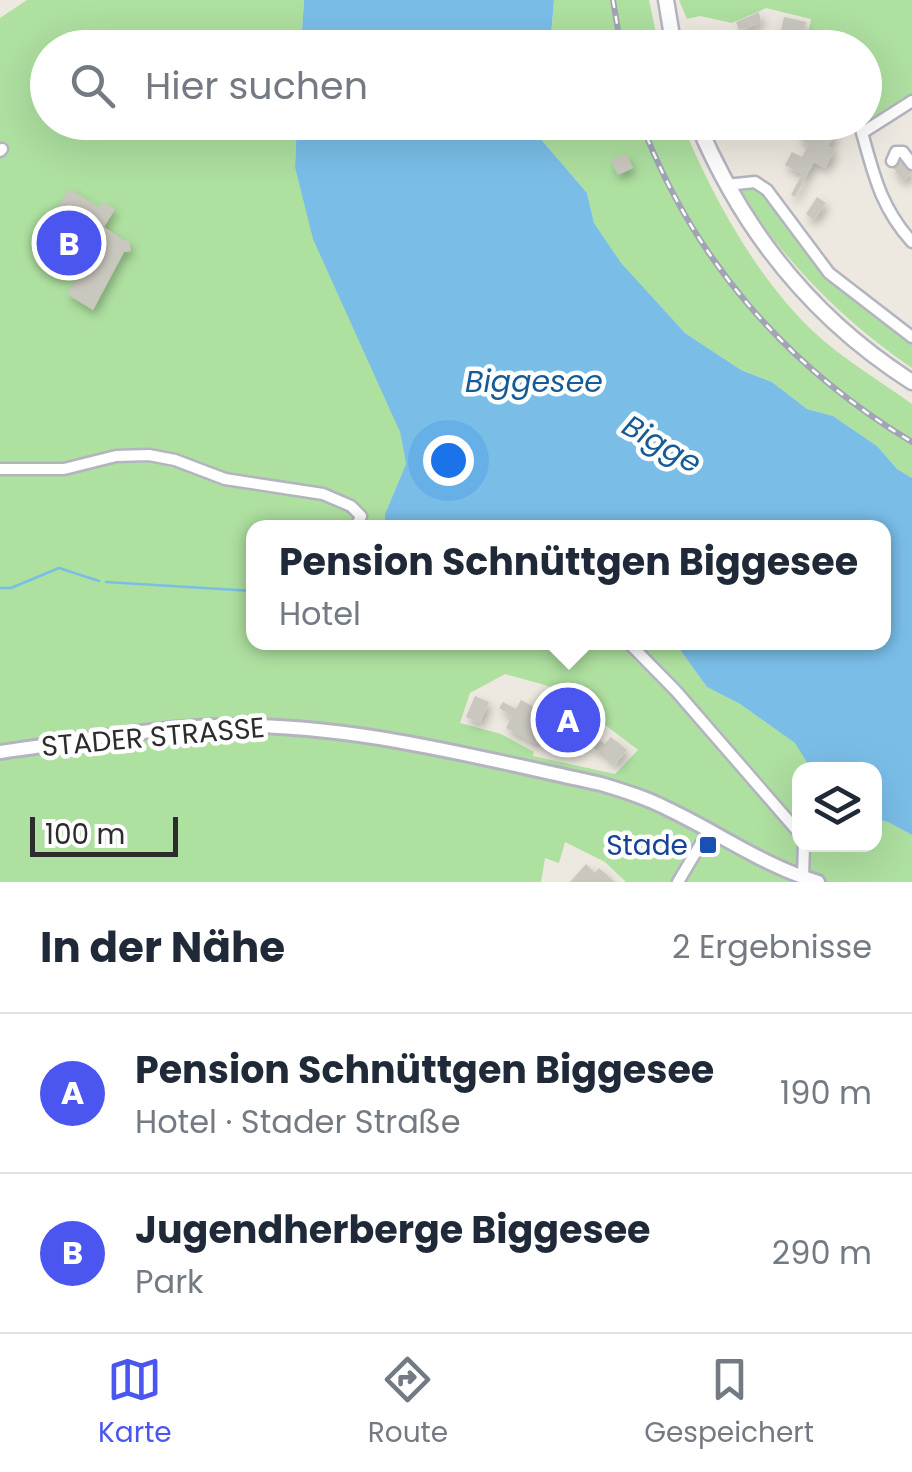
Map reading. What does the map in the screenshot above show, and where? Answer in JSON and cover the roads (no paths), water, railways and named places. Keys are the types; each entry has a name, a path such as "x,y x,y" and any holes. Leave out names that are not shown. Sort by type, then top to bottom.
{"main road":[{"path":"666,0 671,30"},
{"path":"705,140 726,185 766,248 806,295 850,337 912,382"}],"street":[{"path":"882,117 912,101"},
{"path":"864,140 876,190 896,225 912,242"},
{"path":"892,160 896,152 903,152 912,164"},
{"path":"726,185 755,182 767,190 828,272 912,337"},
{"path":"0,469 64,469 116,456 148,455 175,460 225,479 323,494 351,506 360,516 359,520"},
{"path":"636,650 792,825"},
{"name":"STADER STRASSE","path":"0,752 208,726 320,729 443,750 601,784 669,809 793,877 818,882"},
{"path":"678,882 708,830"},
{"path":"793,877 801,852"}],"water":[{"path":"304,0 554,0 551,30 302,30"},
{"name":"Biggesee","path":"296,140 542,140 587,193 594,223 621,263 685,333 741,370 772,382 807,409 833,416 877,446 897,469 912,478 912,835 882,821 882,762 807,762 795,743 740,704 707,687 680,650 891,650 891,520 385,520 406,464 400,432 313,239 295,167"}],"waterway":[{"path":"0,588 11,588 59,568 99,581"},
{"path":"106,582 246,591"}],"railway":[{"path":"613,0 618,30"},
{"path":"649,140 688,220 749,306 824,380 912,442"}],"place":[{"name":"Jugendherberge Biggesee","path":"69,243"},
{"name":"Pension Schnüttgen Biggesee","path":"568,720"},
{"name":"Stade","path":"708,845"}],"water label":[{"name":"Bigge","path":"662,444"}]}
